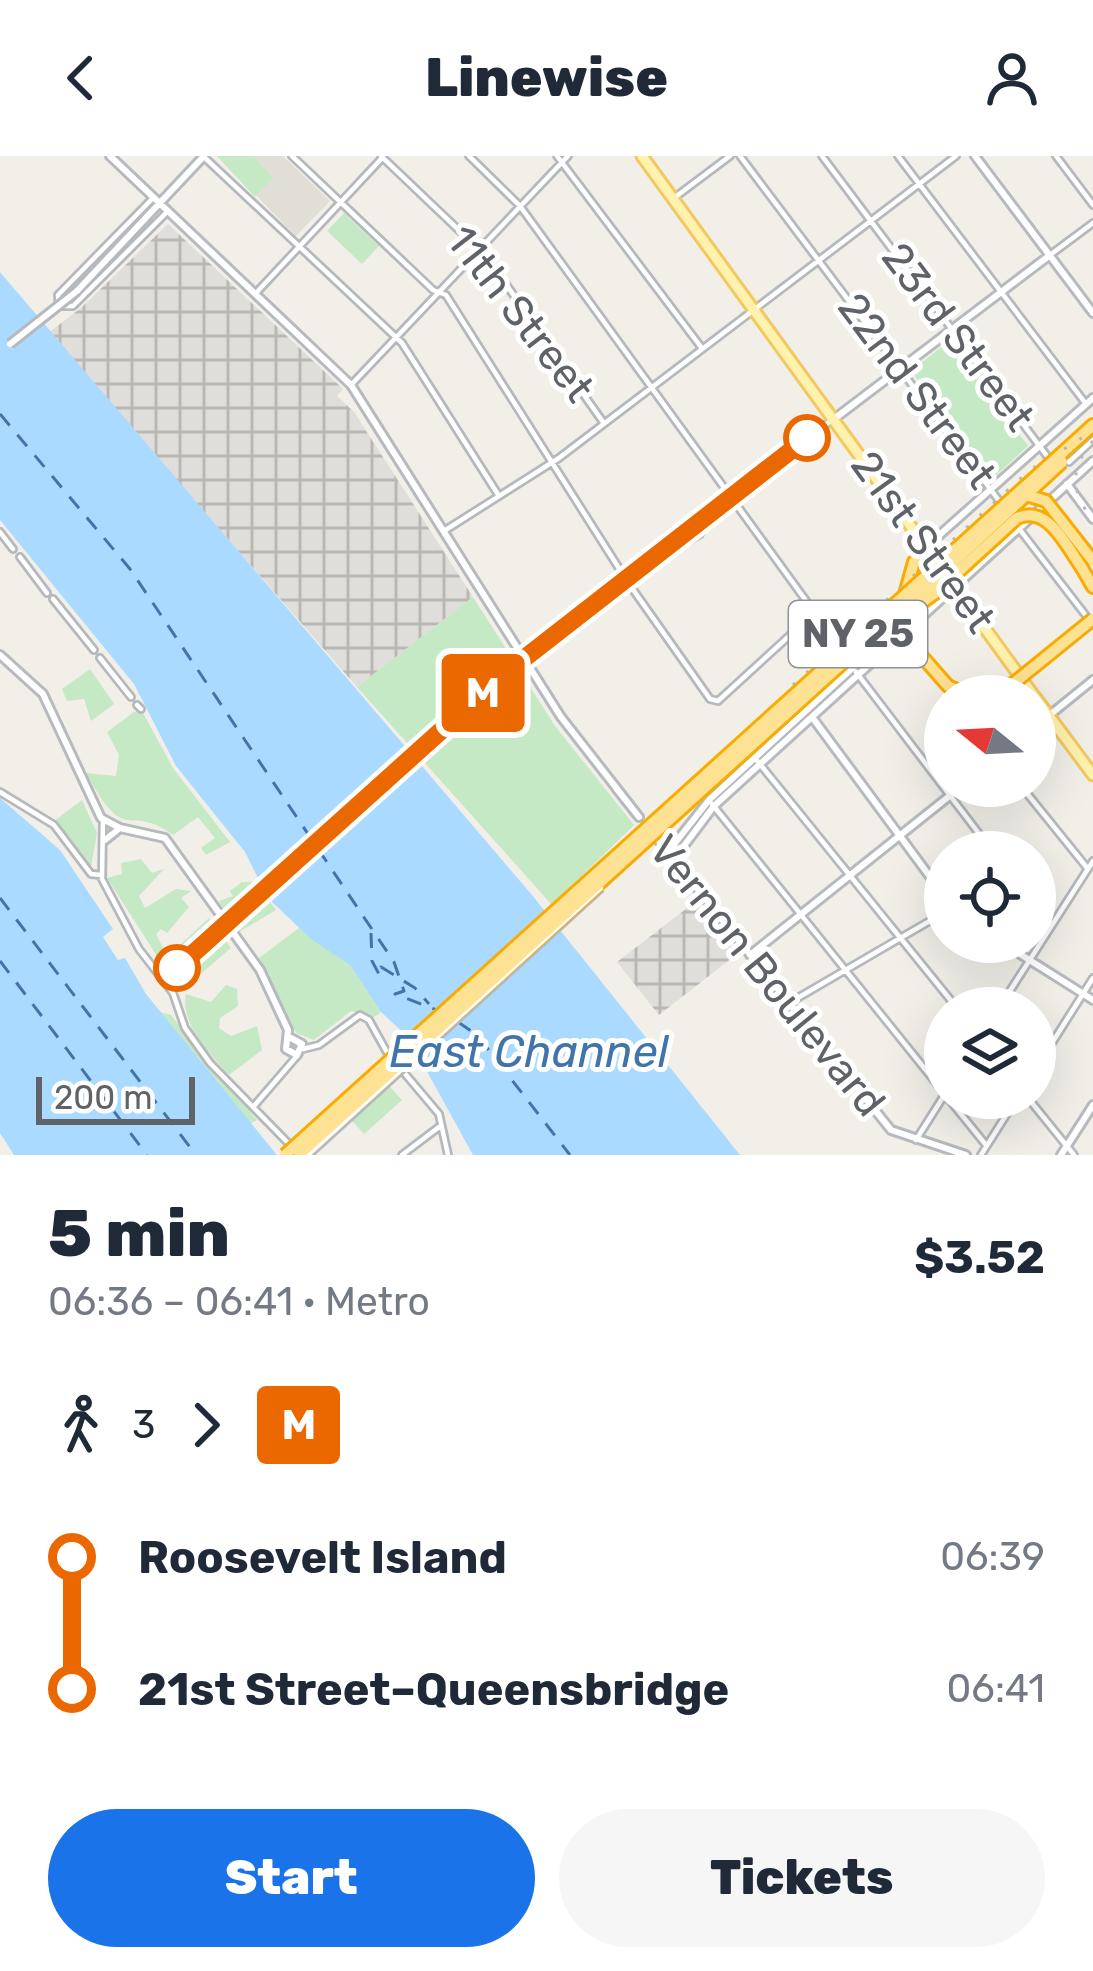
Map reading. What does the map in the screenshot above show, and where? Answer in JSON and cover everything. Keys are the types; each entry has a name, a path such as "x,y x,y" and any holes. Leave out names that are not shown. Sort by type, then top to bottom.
{"highway":[{"name":"NY 25","path":"297,1155 658,818 1093,433"},
{"name":"NY 25","path":"297,1155 1065,458"},
{"path":"658,818 863,634 1025,499 1046,504 1089,565 1093,582"},
{"path":"297,1155 856,650 935,593 1019,516 1044,518 1089,565"},
{"path":"926,548 914,562 901,609 902,627 940,675"},
{"path":"1019,674 1090,621"},
{"path":"1023,675 1090,621"},
{"path":"809,714 808,693 828,673 878,629 902,627"}],"main road":[{"name":"Vernon Boulevard","path":"110,156 351,385 522,656 616,788 889,1129 965,1155"},
{"path":"0,352 76,291 204,156"},
{"name":"21st Street","path":"642,156 1019,674"},
{"path":"975,156 1093,313"},
{"path":"833,419 1050,255"},
{"path":"926,548 1089,401"},
{"path":"671,855 711,803 902,627 955,586 1093,461"},
{"name":"23rd Street","path":"1067,484 1093,519"},
{"path":"0,655 43,694 103,820 120,829 165,838 257,965 291,1038 286,1049 300,1052 299,1039 291,1038"},
{"path":"1056,710 1093,680"},
{"path":"809,714 924,870"},
{"name":"21st Street","path":"1056,727 1093,775"},
{"path":"750,955 935,807"},
{"path":"105,840 120,829"},
{"path":"1035,963 1093,1000"},
{"path":"1061,1155 1093,1105"}],"street":[{"path":"204,156 396,338 499,496"},
{"path":"292,156 439,292 627,581 714,702 813,613 520,206 469,156"},
{"path":"674,198 730,156"},
{"name":"22nd Street","path":"740,156 1090,621"},
{"name":"23rd Street","path":"821,156 1067,484"},
{"path":"898,156 1089,401"},
{"path":"444,531 552,463 956,156"},
{"path":"1056,156 1093,205"},
{"path":"256,293 383,157"},
{"name":"11th Street","path":"383,157 480,250 605,424"},
{"path":"351,385 562,158 703,350"},
{"path":"158,200 58,295 58,305 73,307 169,211"},
{"path":"1050,255 1093,223"},
{"path":"522,656 579,618 833,419"},
{"path":"0,532 11,546 0,551"},
{"path":"20,557 47,592"},
{"path":"52,599 94,650"},
{"path":"528,664 579,618"},
{"path":"902,627 937,675"},
{"path":"100,658 131,697"},
{"path":"855,671 924,763"},
{"path":"758,760 940,987"},
{"path":"0,792 53,825 91,874 101,875"},
{"path":"711,803 924,1068"},
{"path":"958,807 976,831"},
{"path":"1038,807 1088,869"},
{"path":"103,820 101,875 139,949 173,993 188,1033 235,1094 254,1106 297,1155"},
{"path":"1056,918 1093,861"},
{"path":"788,1003 924,924"},
{"path":"1056,1037 1093,978"},
{"path":"254,1106 294,1066 300,1052 321,1044 353,1016 366,1017 385,1051 439,1114 448,1155"},
{"path":"916,1140 931,1119"},
{"path":"965,1119 986,1146"},
{"path":"981,1155 1003,1119"},
{"path":"1045,1119 1074,1155"},
{"path":"402,1155 439,1127"}],"shaded area":[{"path":"217,156 283,156 330,201 296,236"},
{"path":"168,224 343,389 337,396 354,412 473,597 357,687 48,333 81,308"},
{"path":"695,902 737,954 659,1015 617,962"}],"green space":[{"path":"217,156 253,156 273,178 255,197"},
{"path":"344,213 379,246 362,264 327,231"},
{"path":"949,341 1028,446 992,479 911,371"},
{"path":"473,597 555,726 634,825 552,905 357,687"},
{"path":"90,669 114,704 91,721 84,699 67,701 62,689"},
{"path":"134,712 143,713 173,768 230,842 206,855 201,848 215,838 198,817 173,835 158,826 120,817 100,796 86,773 116,776 119,755 107,732"},
{"path":"82,800 97,833 91,867 54,821"},
{"path":"141,859 152,873 164,869 139,896 145,908 176,889 191,891 181,898 189,907 167,933 161,929 156,934 164,950 157,956 107,878 122,874 121,863"},
{"path":"242,882 255,882 276,910 239,932 219,901 233,896 230,891"},
{"path":"209,918 231,948 190,983 166,958"},
{"path":"299,928 350,965 381,1012 374,1017 351,1011 314,1040 296,1033 259,958"},
{"path":"226,985 237,989 238,1006 220,1018 219,1028 231,1036 257,1026 262,1050 229,1075 198,1038 185,1005 186,994 211,1002"},
{"path":"160,1012 171,1015 257,1120 250,1124"},
{"path":"389,1086 402,1100 364,1134 352,1121"}],"water":[{"name":"East Channel","path":"0,272 532,895 740,1155 473,1155 408,1037 381,1012 350,965 311,939 268,898 245,852 176,766 134,684 0,520"},
{"path":"0,798 60,850 113,929 103,937 118,960 125,958 146,994 277,1155 14,1155 0,1133"}],"ferry route":[{"path":"0,414 130,569 394,962 404,991 395,994 439,1011"},
{"path":"0,898 196,1155"},
{"path":"371,933 372,961 380,976 381,967 415,988 429,1004"},
{"path":"0,961 147,1155"},
{"path":"458,1022 477,1035 570,1155"}],"railway":[{"path":"793,685 1030,470 1093,431"},
{"path":"1093,441 1080,461 1076,480 1080,500 1093,520"}],"metro line":[{"name":"M","path":"177,968 503,675 807,438"}]}
